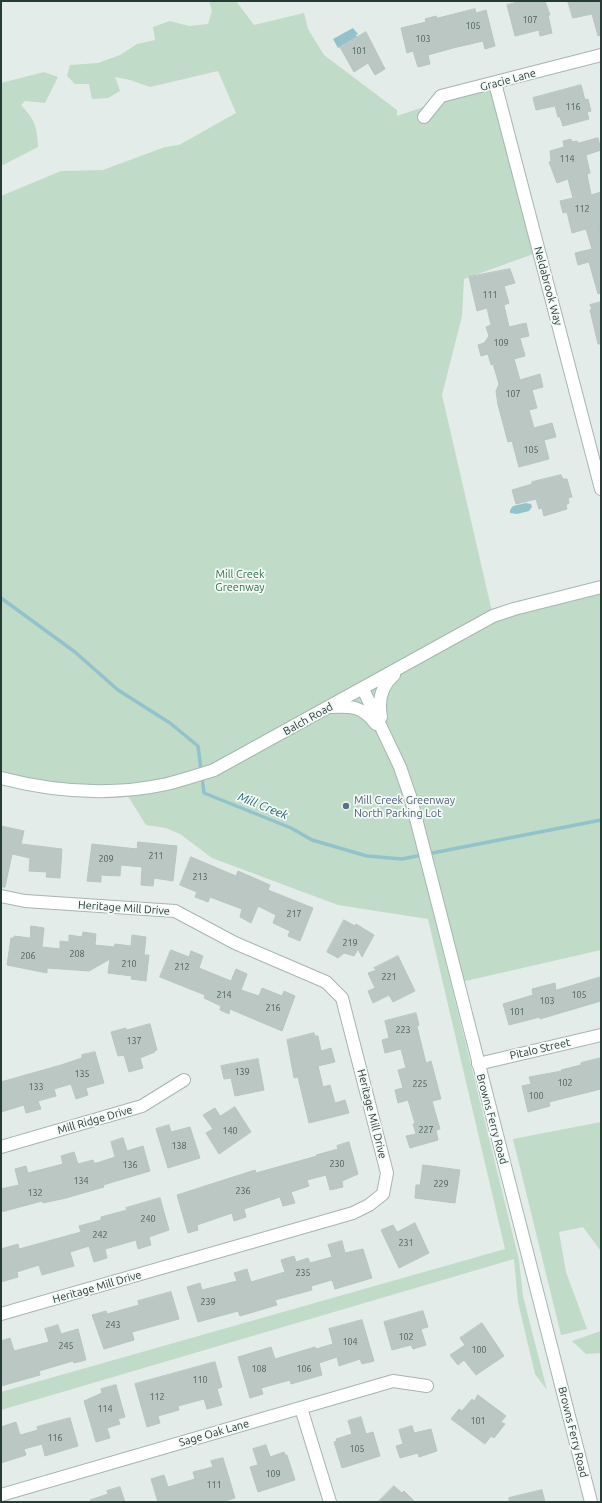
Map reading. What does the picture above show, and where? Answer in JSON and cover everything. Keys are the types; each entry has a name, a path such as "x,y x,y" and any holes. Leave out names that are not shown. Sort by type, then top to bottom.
{"street":[{"name":"Gracie Lane","path":"424,117 441,96 601,55"},
{"name":"Neldabrook Way","path":"495,83 601,489"},
{"name":"Balch Road","path":"1,778 71,791 124,790 167,784 214,770 493,616 514,608 601,587"},
{"name":"Browns Ferry Road","path":"386,738 379,704 387,681 404,665"},
{"name":"Browns Ferry Road","path":"363,689 400,767 411,799 591,1502"},
{"name":"Browns Ferry Road","path":"329,707 348,706 360,708 370,716 386,738"},
{"name":"Heritage Mill Drive","path":"1,896 25,901 175,911 235,943 326,982 342,998 387,1173 382,1194 369,1205 353,1213 1,1314"},
{"name":"Pitalo Street","path":"478,1064 601,1035"},
{"name":"Mill Ridge Drive","path":"1,1147 142,1106 184,1080"},
{"name":"Sage Oak Lane","path":"1,1495 393,1381 427,1386"},
{"path":"301,1408 330,1502"}],"green space":[{"name":"Mill Creek Greenway","path":"209,1 236,1 254,25 304,13 308,29 324,55 397,110 397,116 495,83 539,252 464,279 462,316 442,395 493,616 601,587 601,950 457,983 435,919 519,1260 523,1296 547,1390 535,1374 518,1302 514,1259 1,1410 1,1392 505,1249 428,919 338,905 212,858 180,834 166,828 146,825 124,790 1,778 1,196 61,171 103,170 165,147 179,145 236,113 218,71 150,87 130,80 115,77 120,91 108,98 92,99 89,84 75,84 67,76 70,65 98,63 120,55 137,44 155,40 153,27 170,21 189,26 208,24 212,11"},
{"path":"44,72 58,77 45,103 25,101 21,105 32,119 36,128 38,147 1,166 1,83"},
{"path":"601,1122 601,1250 583,1227 559,1232 566,1272 587,1329 561,1335 513,1139"},
{"path":"601,1331 601,1353 586,1354 572,1341"}],"water":[{"path":"353,28 358,34 356,35 357,37 338,48 333,39"},
{"path":"526,503 531,504 532,507 529,511 517,514 510,513 513,506"}],"building":[{"path":"522,1 545,1 550,15 548,15 552,33 540,36 539,30 515,36 507,5"},
{"path":"568,1 601,1 601,35 598,36 592,14 573,18"},
{"path":"475,9 476,13 486,10 495,46 485,49 483,41 453,48 428,55 430,64 418,67 413,51 407,53 401,28 426,22 425,19 436,16 437,18"},
{"path":"366,32 385,69 375,75 368,63 354,72 340,47"},
{"path":"581,85 585,100 588,99 591,111 587,112 589,119 563,126 560,117 558,117 555,106 536,110 533,98"},
{"path":"598,138 601,150 586,155 590,173 587,174 591,195 601,192 601,293 598,294 589,262 578,265 575,253 592,249 586,229 572,233 567,212 563,213 560,201 573,198 568,179 557,183 549,162 551,161 550,151 564,147 563,141 571,139 572,142 577,141 578,143"},
{"path":"510,269 515,283 504,286 509,303 504,305 509,327 526,323 529,336 520,338 525,356 514,359 520,380 540,374 543,387 532,390 537,408 529,410 534,428 552,423 556,437 544,440 549,459 519,467 512,441 508,442 498,405 496,391 499,384 493,364 491,365 488,354 481,356 478,345 484,343 489,336 486,327 491,325 487,308 477,311 469,277"},
{"path":"601,302 601,344 598,344 590,305"},
{"path":"561,475 563,479 567,479 572,497 568,498 569,503 566,505 567,509 544,516 542,508 539,509 536,499 516,504 512,490 532,484 532,482"},
{"path":"1,826 24,831 21,844 62,849 60,878 46,877 47,872 29,871 30,858 12,854 5,887 1,887"},
{"path":"138,842 177,846 173,881 154,878 153,886 141,885 142,867 121,865 120,876 101,875 101,882 87,881 92,844 137,849"},
{"path":"191,857 236,876 238,871 270,885 268,890 313,908 300,941 288,936 290,931 273,923 276,915 258,906 251,923 240,917 242,909 210,897 208,902 195,897 197,892 180,885"},
{"path":"344,920 355,926 356,924 374,935 362,957 358,949 354,956 344,953 338,958 327,952"},
{"path":"31,926 44,928 42,947 60,949 60,941 69,942 69,935 82,937 83,932 96,934 95,945 114,947 115,944 131,946 132,935 146,937 144,955 149,955 146,981 131,979 132,976 108,973 110,959 89,971 47,968 47,973 7,965 11,938 14,938 14,936 30,938"},
{"path":"171,950 189,957 191,951 203,956 199,968 231,981 236,969 247,974 241,990 259,996 262,988 282,996 284,991 295,996 282,1031 230,1009 229,1014 220,1010 221,1006 204,998 205,995 160,977"},
{"path":"398,956 415,991 393,1002 389,995 373,1003 368,991 375,988 368,973 377,970 374,968"},
{"path":"601,977 601,1001 540,1019 540,1017 509,1025 503,1004 533,995 532,989 555,983 556,990"},
{"path":"416,1013 419,1025 417,1026 426,1063 431,1061 441,1099 432,1101 440,1129 436,1130 438,1140 410,1148 406,1136 416,1134 413,1124 415,1123 408,1100 398,1103 395,1090 403,1088 398,1070 406,1068 401,1049 385,1053 382,1040 389,1038 385,1021"},
{"path":"150,1024 157,1050 140,1058 143,1068 129,1072 124,1055 118,1056 111,1032"},
{"path":"314,1033 315,1036 318,1036 321,1051 331,1048 335,1062 318,1066 323,1087 330,1085 335,1103 345,1100 349,1113 309,1123 298,1077 294,1078 287,1040"},
{"path":"95,1052 104,1083 86,1088 88,1095 76,1099 71,1084 54,1089 56,1096 38,1101 41,1109 26,1113 24,1105 1,1112 1,1082 61,1065 82,1058 82,1055"},
{"path":"601,1058 601,1089 549,1102 550,1106 528,1112 522,1086 531,1084 529,1077 562,1071 561,1070 581,1065 581,1063"},
{"path":"258,1059 264,1090 235,1096 231,1078 224,1079 221,1066"},
{"path":"235,1107 251,1132 219,1154 206,1133 213,1129 203,1115 215,1108 220,1116"},
{"path":"169,1125 171,1132 190,1127 200,1158 168,1168 156,1129"},
{"path":"123,1138 127,1151 143,1146 150,1171 66,1198 43,1203 42,1201 1,1212 1,1189 19,1185 15,1169 26,1166 28,1173 63,1164 61,1156 74,1152 78,1164 93,1160 94,1163 97,1163 115,1157 111,1142"},
{"path":"349,1142 358,1174 342,1181 343,1187 330,1190 326,1175 307,1180 309,1186 291,1192 295,1203 283,1206 280,1197 244,1209 246,1217 234,1221 232,1213 197,1225 198,1230 188,1233 177,1195 255,1170 256,1173 317,1156 316,1155 338,1149 337,1146"},
{"path":"423,1165 460,1170 455,1203 415,1198 416,1185 420,1185"},
{"path":"160,1198 169,1230 149,1237 151,1245 138,1249 136,1240 105,1249 107,1258 94,1262 89,1246 70,1252 74,1266 42,1275 39,1265 17,1272 18,1277 1,1282 1,1249 18,1244 19,1249 81,1232 79,1226 101,1220 101,1217 127,1210 126,1208"},
{"path":"415,1223 429,1253 399,1268 381,1230 393,1225 397,1232"},
{"path":"342,1241 345,1253 363,1249 372,1278 335,1289 332,1280 311,1286 312,1290 275,1300 277,1305 240,1316 238,1311 198,1322 187,1287 200,1283 202,1290 237,1281 234,1273 247,1269 251,1282 285,1272 281,1260 294,1256 296,1262 308,1258 310,1263 332,1257 328,1245"},
{"path":"171,1292 179,1319 132,1332 134,1340 104,1349 92,1315 106,1311 107,1314 139,1305 138,1301"},
{"path":"423,1311 428,1327 421,1329 426,1345 413,1349 411,1345 392,1350 384,1322"},
{"path":"362,1320 374,1361 362,1364 360,1359 339,1366 337,1357 319,1363 322,1375 291,1384 290,1380 261,1388 263,1394 250,1398 238,1357 271,1347 275,1359 315,1347 316,1349 333,1344 329,1329"},
{"path":"482,1323 504,1356 476,1375 464,1360 458,1365 450,1355 465,1345 460,1338"},
{"path":"58,1325 61,1334 78,1329 86,1360 74,1363 73,1361 39,1371 40,1375 1,1386 1,1341 10,1338 14,1351 49,1342 45,1329"},
{"path":"215,1362 222,1387 217,1389 222,1405 207,1409 204,1399 178,1406 179,1410 158,1416 160,1423 147,1427 135,1384"},
{"path":"116,1385 125,1417 118,1419 120,1424 107,1428 110,1438 96,1442 84,1401 102,1393 101,1389"},
{"path":"478,1395 506,1416 501,1422 505,1424 494,1438 491,1436 485,1444 451,1419 459,1409 462,1411 472,1399 474,1401"},
{"path":"361,1417 366,1434 373,1432 380,1456 342,1468 334,1442 337,1441 336,1439 352,1434 348,1421"},
{"path":"70,1418 78,1446 45,1456 42,1444 24,1449 26,1455 1,1463 1,1427 16,1422 20,1435 38,1430 37,1427"},
{"path":"412,1426 414,1433 431,1429 437,1451 419,1457 418,1453 400,1458 396,1446 403,1444 399,1430"},
{"path":"266,1445 270,1457 284,1452 285,1455 287,1455 295,1480 258,1492 250,1467 258,1465 253,1449"},
{"path":"223,1458 235,1498 221,1502 158,1502 151,1479 164,1475 168,1487 195,1479 193,1472 213,1467 211,1461"},
{"path":"394,1486 402,1493 404,1491 415,1502 378,1502"},
{"path":"120,1487 125,1502 91,1502 90,1500 108,1494 107,1491"},
{"path":"542,1490 545,1502 509,1502 509,1498"}],"waterway":[{"name":"Mill Creek","path":"1,598 75,652 118,690 170,723 198,746 204,793 291,828 312,840 367,856 402,859 601,820"}],"place":[{"name":"Mill Creek Greenway North Parking Lot","path":"346,806"}]}
